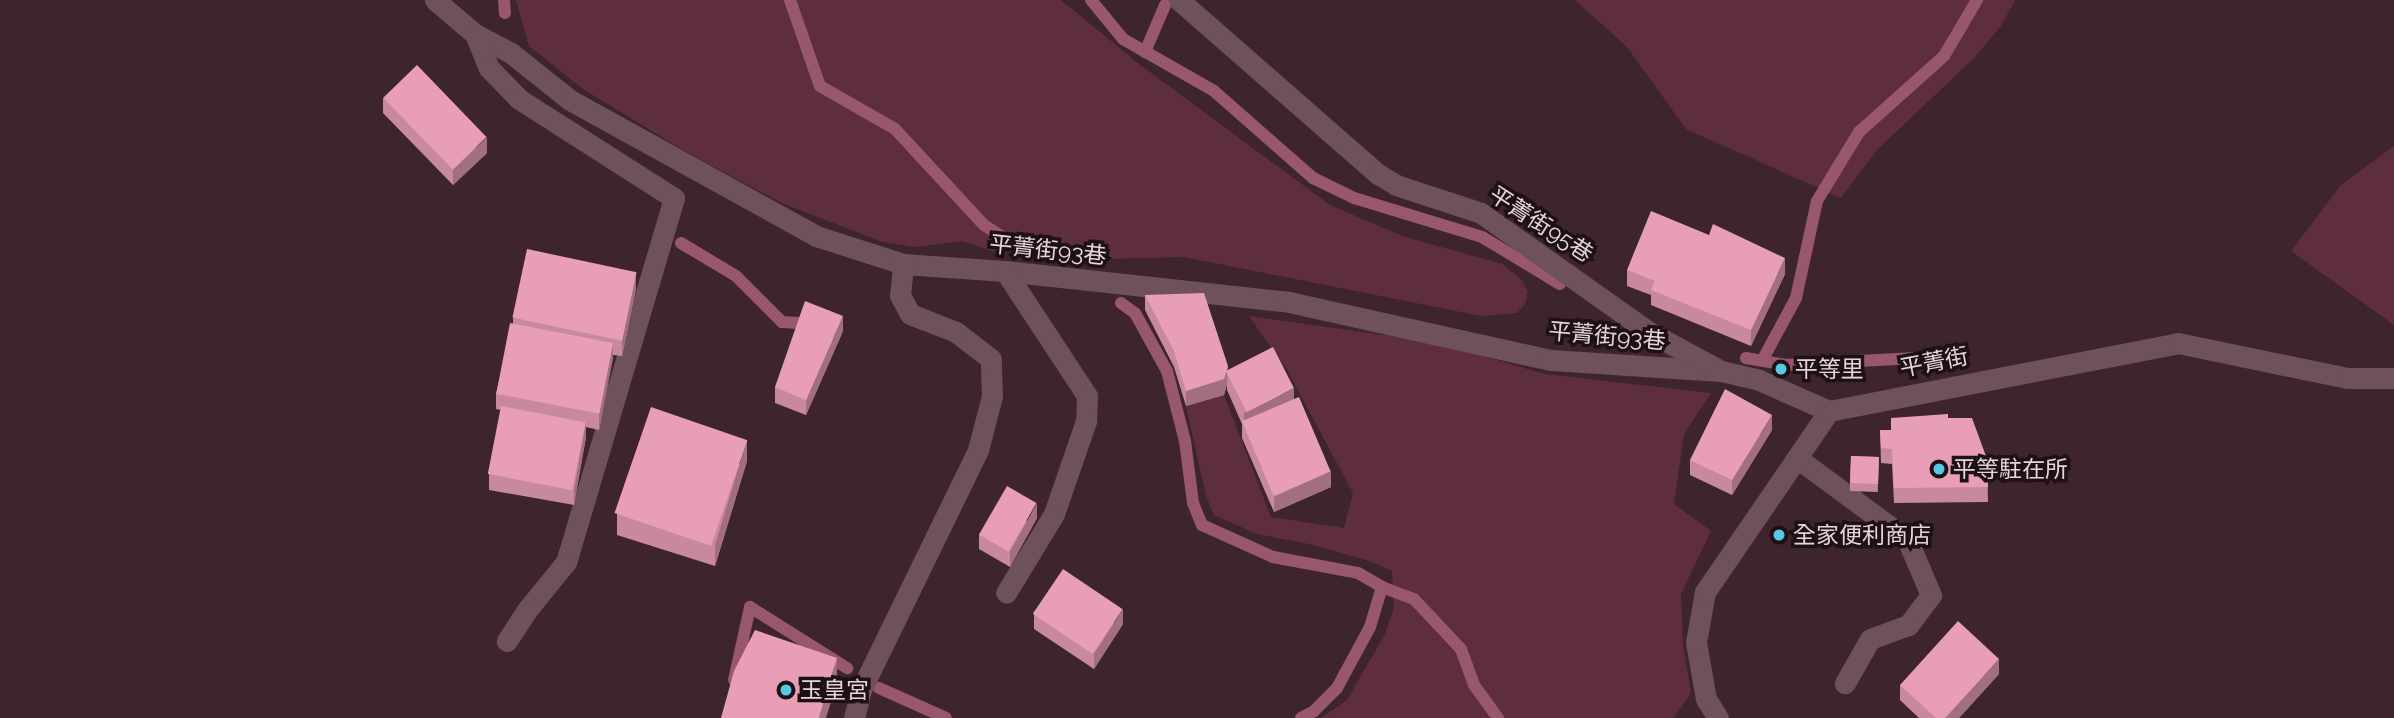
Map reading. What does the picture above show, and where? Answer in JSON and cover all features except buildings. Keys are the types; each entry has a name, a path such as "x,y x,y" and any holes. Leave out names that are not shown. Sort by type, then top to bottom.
{"street":[{"name":"平菁街93巷","path":"435,0 475,34 510,53 570,100 816,236 903,264 1005,271 1289,302 1551,360 1721,371"},
{"name":"平菁街95巷","path":"1179,0 1378,174 1396,185 1481,213 1649,332 1721,371 1759,380 1829,411"},
{"path":"475,34 489,68 519,99 674,198 566,562 527,610 508,641"},
{"path":"854,718 861,690 978,450 992,396 991,359 956,332 910,314 900,295 903,264"},
{"path":"1005,271 1087,396 1086,421 1054,514 1006,593"},
{"name":"平菁街","path":"1829,411 2178,343 2347,378 2394,378"},
{"path":"1718,718 1706,699 1696,642 1705,592 1829,411"},
{"path":"1797,458 1907,540 1931,595 1908,625 1870,639 1845,683"}],"shaded area":[{"path":"516,0 1061,0 1139,64 1330,205 1402,236 1502,264 1521,279 1528,292 1525,304 1517,313 1481,316 1184,257 1107,259 1064,248 993,251 961,241 915,247 882,242 782,203 681,149 583,89 529,46"},
{"path":"1575,0 2015,0 2001,26 1973,59 1877,150 1841,198 1686,129 1627,47"},
{"path":"2394,146 2394,325 2291,251 2341,185"},
{"path":"1249,316 1434,342 1545,374 1711,393 1684,434 1674,504 1711,531 1681,594 1683,645 1691,693 1674,718 1321,718 1347,700 1385,634 1394,608 1392,571 1370,561 1309,544 1257,534 1214,515 1206,496 1186,406 1224,395 1271,517 1344,528 1353,493 1287,370"}],"waterway":[{"path":"504,0 505,13"},
{"path":"790,0 820,86 895,129 984,225 1022,250"},
{"path":"1091,0 1123,39 1214,91 1313,178 1354,198 1482,237 1560,284"},
{"path":"1763,359 1796,298 1817,201 1859,132 1944,56 1977,0"},
{"path":"1145,52 1165,5"},
{"path":"681,243 736,276 782,322 799,323"},
{"path":"1121,303 1135,313 1167,371 1185,441 1193,503 1202,525 1273,557 1358,573 1382,587 1414,599 1461,649 1474,685 1498,718"},
{"path":"1746,358 1785,365 1915,358"},
{"path":"1301,718 1314,711 1337,688 1370,627 1382,587"},
{"path":"734,680 750,607 847,668"},
{"path":"879,688 946,718"}],"place":[{"name":"平等里","path":"1781,369"},
{"name":"平等駐在所","path":"1939,469"},
{"name":"全家便利商店","path":"1779,535"},
{"name":"玉皇宮","path":"786,690"}]}
